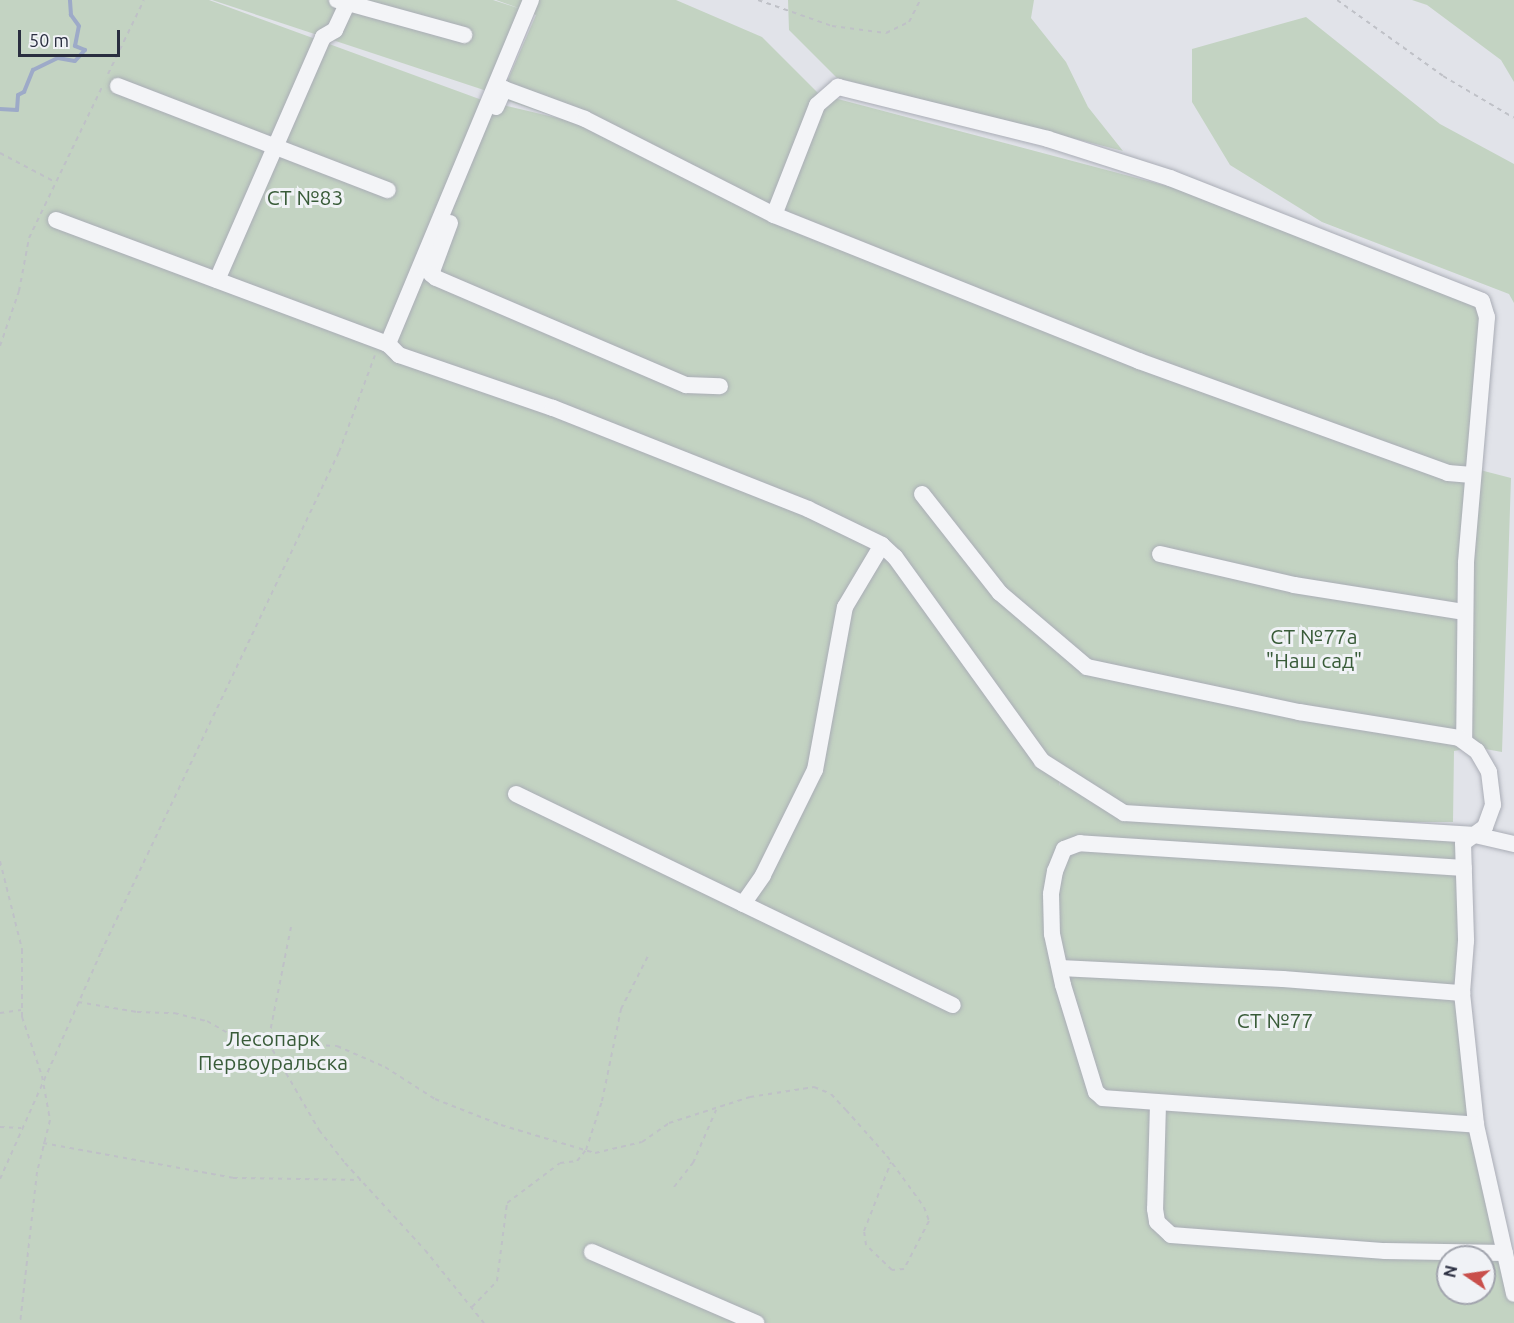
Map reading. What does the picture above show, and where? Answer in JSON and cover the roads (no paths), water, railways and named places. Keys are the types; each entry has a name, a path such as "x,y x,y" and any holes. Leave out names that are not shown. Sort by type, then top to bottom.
{"street":[{"path":"382,349 531,0"},
{"path":"217,280 323,37 335,30 341,2 464,35"},
{"path":"118,86 388,190"},
{"path":"774,215 817,105 838,87 1048,139 1264,212 1482,301 1487,317 1472,475 1465,612 1464,740"},
{"path":"720,386 686,385 431,274 504,89 585,119 774,215 1139,361 1448,473 1472,475"},
{"path":"56,220 217,280 382,349 553,408 808,508 882,545 895,557 1042,761 1111,807 1124,813 1198,820 1475,835 1514,844"},
{"path":"922,494 1000,593 1087,667 1299,712 1471,743 1489,772 1492,791 1490,818 1475,835 1463,843 1467,941 1462,993 1476,1125 1514,1294"},
{"path":"743,904 763,875 815,770 844,607 882,545"},
{"path":"1160,554 1294,585 1465,612"},
{"path":"516,794 954,1005"},
{"path":"1464,868 1080,843 1068,846 1055,871 1051,894 1052,934 1096,1092 1103,1098 1158,1104 1476,1125"},
{"path":"1060,968 1283,979 1462,993"},
{"path":"1158,1104 1155,1209 1157,1222 1171,1235 1385,1251 1505,1253"},
{"path":"592,1252 756,1323"}],"waterway":[{"path":"0,109 17,110 18,95 24,92 33,70 58,58 75,61 85,50 75,46 79,26 71,15 70,0"}],"park label":[{"name":"СТ №83","path":"305,197"},
{"name":"СТ №77а \"Наш сад\"","path":"1314,648"},
{"name":"СТ №77","path":"1275,1020"},
{"name":"Лесопарк Первоуральска","path":"273,1050"}]}
